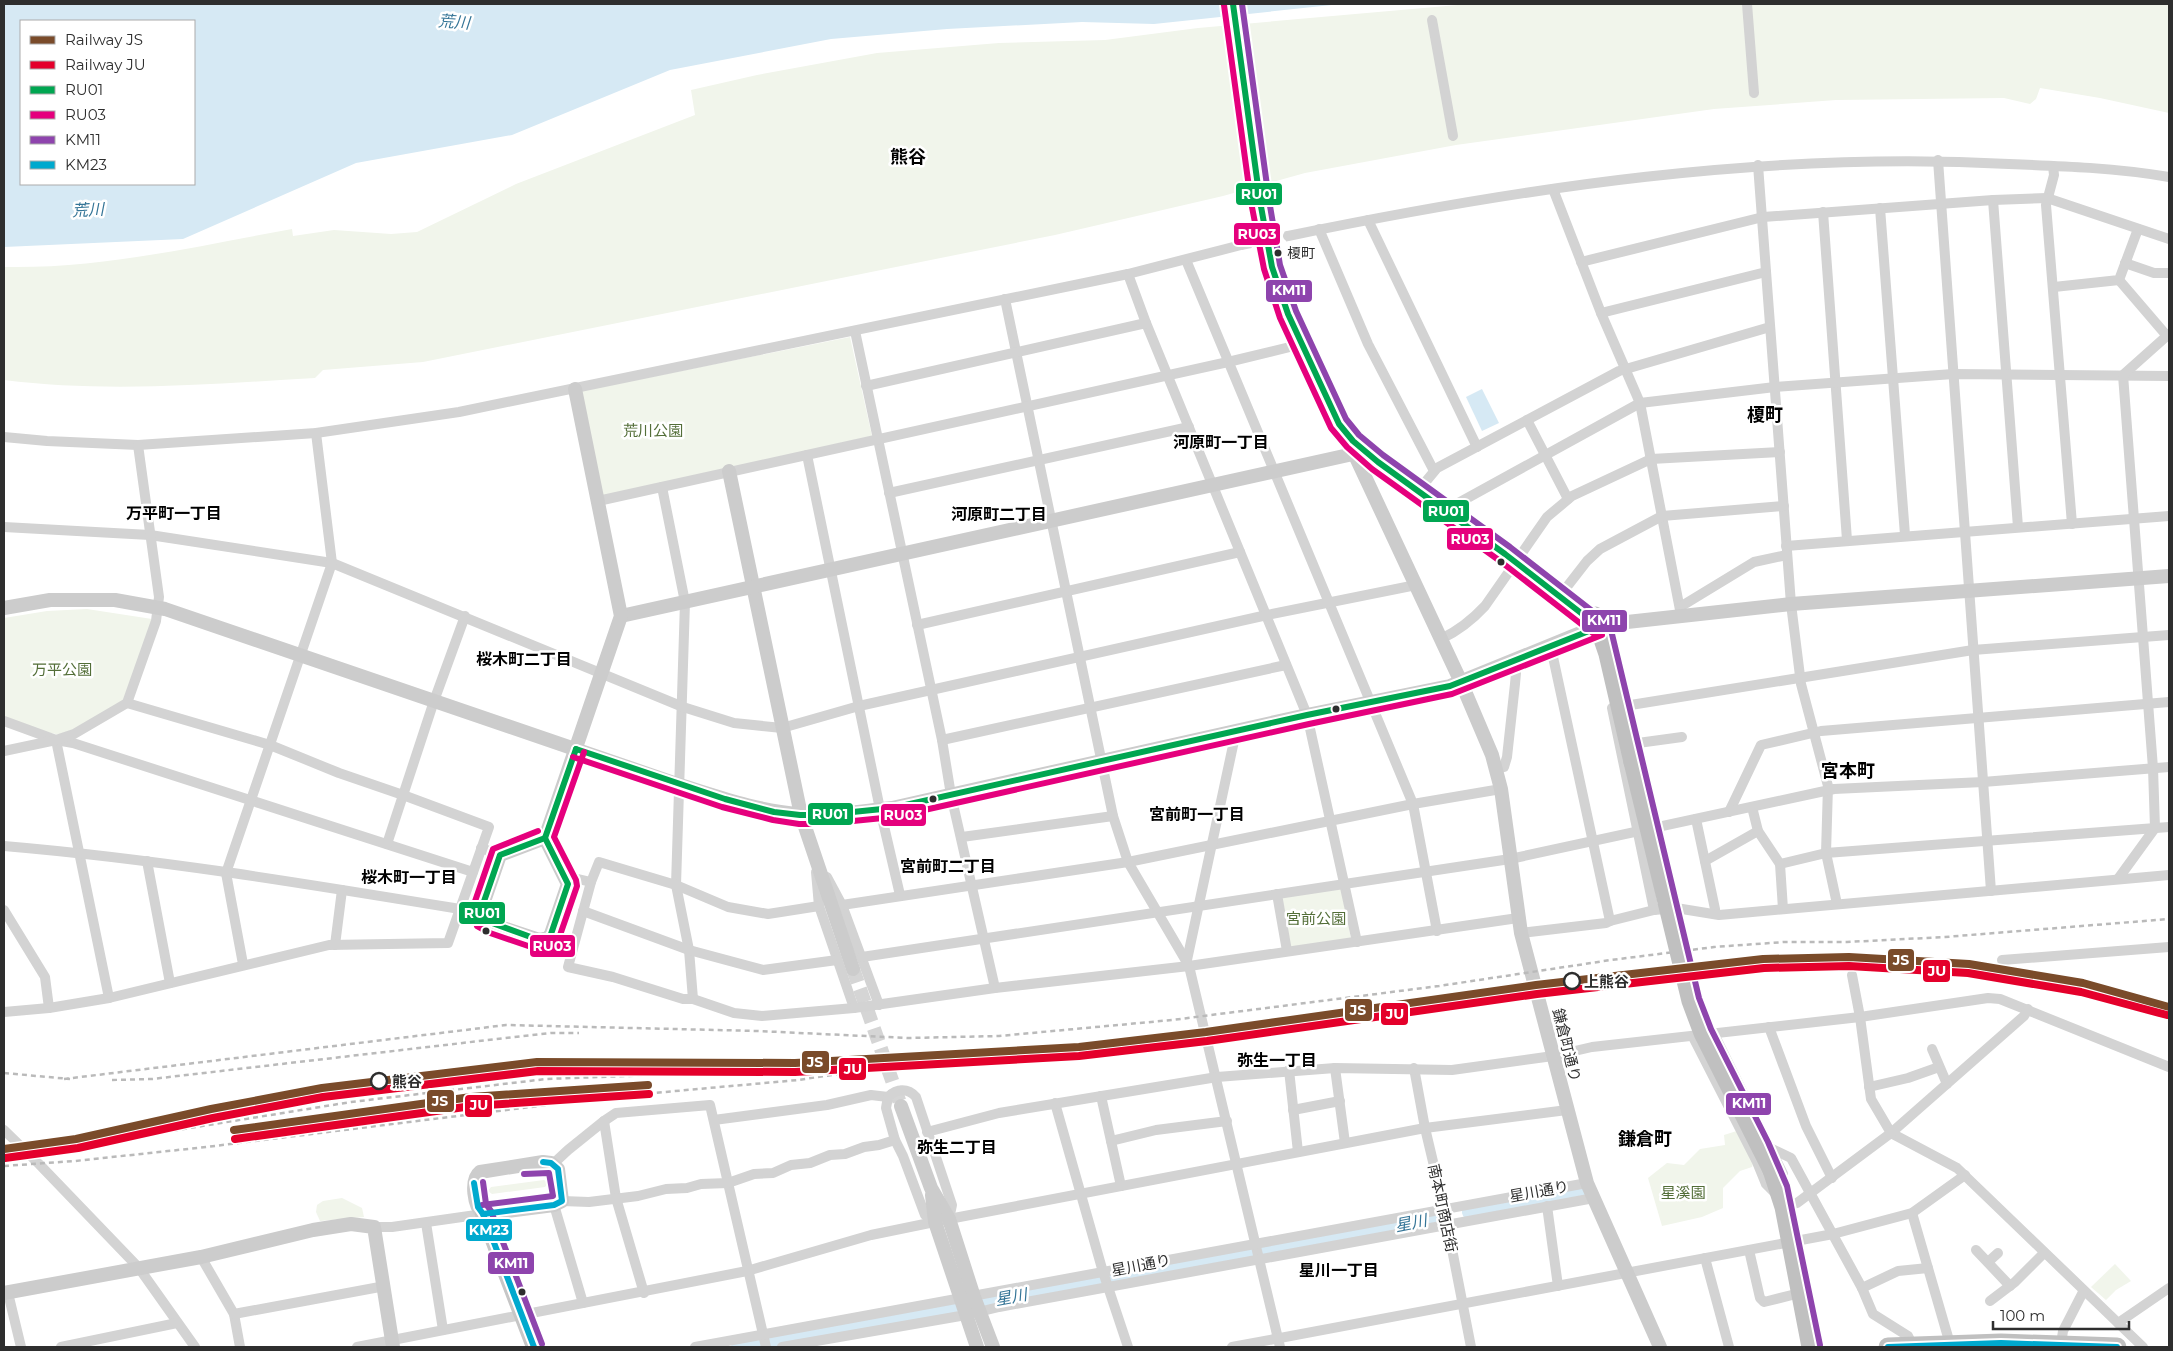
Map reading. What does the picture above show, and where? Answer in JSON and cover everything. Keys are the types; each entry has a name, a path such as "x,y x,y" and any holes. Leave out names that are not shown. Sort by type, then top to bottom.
{"highway":[{"path":"1233,4 1266,200 1284,270 1313,354 1358,447 1425,482 1451,509 1562,593 1599,627 1624,706 1633,762 1693,1008 1703,1033 1772,1170 1783,1203 1811,1347"},
{"path":"1244,4 1272,267 1283,300 1333,413 1358,447 1390,471 1425,482"},
{"path":"1303,325 1347,416 1363,436 1358,447"},
{"path":"1888,1347 1950,1344 2061,1344 2117,1347"}],"main road":[{"path":"483,1214 534,1347"}],"street":[{"path":"1747,4 1754,93"},
{"path":"1432,20 1453,136"},
{"path":"1288,236 1368,220 1553,189 1710,169 1758,165 1860,160 1938,160 2117,170 2169,177"},
{"path":"1938,160 1991,891"},
{"path":"1758,165 1791,604 1801,678 1829,790 1826,853 1837,904"},
{"path":"2053,166 2054,174 2047,198 2072,524"},
{"path":"1553,189 1601,313 1640,403 1681,611"},
{"path":"1581,262 1763,217 1993,200 2047,198 2169,239"},
{"path":"1993,200 2018,527"},
{"path":"1880,208 1904,535"},
{"path":"1823,212 1847,540"},
{"path":"1368,220 1477,447"},
{"path":"1319,229 1425,482 1477,447 1624,369 1770,327"},
{"path":"2119,280 2138,229"},
{"path":"4,436 47,441 138,446 316,433 459,412 1128,274 1241,245"},
{"path":"1186,260 1413,804 1437,931"},
{"path":"2125,264 2154,273 2169,274"},
{"path":"1601,313 1766,272"},
{"path":"1128,274 1212,486 1307,715 1357,942"},
{"path":"2054,287 2119,280"},
{"path":"2119,280 2168,335 2123,375"},
{"path":"1006,299 1113,816 1128,862 1156,913 1188,963 1217,1077 1235,1164 1279,1343"},
{"path":"866,386 1146,323"},
{"path":"855,330 942,740 951,795 973,884 995,988"},
{"path":"598,501 1302,344"},
{"path":"1451,509 1640,403 1776,387 1954,374 2169,376"},
{"path":"2118,878 2155,828 2153,768 2123,375"},
{"path":"568,884 545,838 621,616 575,389"},
{"path":"1527,420 1568,499"},
{"path":"889,493 1189,427"},
{"path":"243,964 226,873 332,563 316,433"},
{"path":"4,751 56,740 74,734 127,703 156,621 159,597 138,446"},
{"path":"621,616 1274,472 1358,447"},
{"name":"鎌倉町通り","path":"1358,447 1368,486 1372,486 1461,682 1496,769 1501,789 1521,933 1587,1183 1660,1347"},
{"path":"1441,639 1451,635 1473,619 1485,606 1547,517 1568,499 1651,459 1780,452"},
{"path":"807,454 880,809 900,895"},
{"path":"729,471 801,815 853,969"},
{"path":"1372,486 1390,471"},
{"path":"662,487 685,602 676,885 689,950 693,999"},
{"path":"1562,593 1587,561 1600,549 1662,516 1784,506"},
{"path":"1681,611 1754,562 1786,550 1847,540 2169,516"},
{"path":"4,527 150,535 332,563 683,706 734,723 782,728 859,706 1267,615 1416,585"},
{"path":"916,624 1240,552"},
{"path":"4,608 50,600 115,600 158,607 680,785 746,806 801,815 880,809 951,795 1461,682 1599,627 1681,611 2169,576"},
{"path":"387,844 434,701 465,616"},
{"path":"1654,910 1612,708 1973,650 2169,635"},
{"path":"1548,646 1594,842 1610,920"},
{"path":"1496,769 1504,767 1507,756 1516,673 1512,662"},
{"path":"942,740 1286,665"},
{"path":"1729,812 1761,744 1814,732 2169,702"},
{"path":"4,1012 49,1008 109,998 243,964 335,945 448,943 489,827 339,773 270,745 127,703"},
{"path":"1624,706 1638,744 1676,908"},
{"path":"4,721 56,740 73,743 473,872"},
{"path":"1188,963 1198,906 1234,740 1232,732"},
{"path":"1638,744 1682,737"},
{"path":"56,740 109,998"},
{"path":"862,957 1510,860 1829,790 1983,782 2169,767"},
{"path":"842,905 1128,862 1413,804 1501,789"},
{"path":"1752,806 1758,831 1780,864 1783,909"},
{"path":"962,837 1113,816"},
{"path":"1696,819 1715,914"},
{"path":"1780,864 1826,853 2169,827"},
{"path":"1705,861 1758,831"},
{"path":"481,848 500,855 545,838"},
{"path":"4,846 80,852 460,909"},
{"path":"814,854 842,905 879,1005"},
{"path":"814,854 819,906 854,1008"},
{"path":"500,855 481,910 482,916 488,923 539,940 544,940 551,934 568,884 578,878 591,882"},
{"path":"147,862 170,983"},
{"path":"819,906 768,914 728,907 676,885 598,862 568,967 613,977 683,999 693,999 734,1014 762,1016 879,1005 995,988 1357,942 1518,918"},
{"path":"1521,933 1606,924 1610,920 1654,910 1676,908 1715,914 2169,875"},
{"path":"335,945 342,890"},
{"path":"1277,894 1286,951"},
{"path":"4,910 45,977 49,1008"},
{"path":"583,911 689,950 763,970 837,960"},
{"path":"2002,960 2169,947"},
{"path":"1852,975 1860,1017 1870,1099 1891,1133 1958,1168 2083,1292 2143,1347"},
{"path":"927,1132 999,1113 1217,1077 1289,1070 1335,1068 1452,1070 1553,1056 1592,1047 1860,1017 1988,998 2000,999 2028,1009 2169,1066"},
{"path":"1694,1037 1757,1162 1766,1184 1783,1203 1797,1203 1891,1133 2024,1016 2028,1009"},
{"path":"1769,1026 1806,1126 1832,1178"},
{"path":"1714,1034 1772,1148 1785,1179 1783,1203"},
{"path":"1932,1048 1947,1084"},
{"path":"1869,1086 1908,1078 1939,1067"},
{"path":"1335,1068 1345,1143"},
{"name":"南本町商店街","path":"1414,1068 1471,1347"},
{"path":"1289,1070 1298,1152"},
{"path":"714,1120 827,1105 872,1095 888,1097 898,1090 908,1091 916,1097 952,1205 942,1220"},
{"path":"1101,1096 1121,1186"},
{"path":"888,1097 886,1108 895,1140 903,1156 918,1200 925,1215 942,1220"},
{"path":"1293,1110 1340,1101"},
{"path":"1054,1103 1103,1272 1128,1347"},
{"path":"554,1164 568,1150 604,1121 616,1114 710,1105 766,1347"},
{"path":"901,1106 942,1220 972,1313 977,1347"},
{"path":"357,1347 393,1344 443,1330 644,1293 747,1271 871,1235 942,1220 1425,1128 1567,1110"},
{"path":"604,1121 616,1198 644,1293"},
{"path":"1111,1140 1156,1130 1227,1121"},
{"path":"4,1130 139,1268 195,1347"},
{"path":"21,1347 6,1293 201,1257 313,1230 351,1224 392,1227 558,1203 589,1202 638,1196 666,1189 682,1189 701,1184 728,1183 754,1174 773,1173 791,1165 810,1163 830,1155 846,1154 864,1147 895,1140"},
{"path":"1772,1148 1791,1158 1862,1288 1873,1314 1908,1336 1913,1346"},
{"path":"483,1214 478,1207 474,1182 480,1172 548,1162 554,1164 559,1173 558,1203 582,1304"},
{"path":"1232,1347 1279,1343 1463,1303 1833,1234 1912,1213 1964,1175"},
{"name":"星川通り","path":"695,1347 1587,1183"},
{"name":"星川通り","path":"782,1347 1447,1223 1594,1198"},
{"path":"1547,1206 1558,1286"},
{"path":"1912,1213 1950,1344"},
{"path":"426,1223 443,1330"},
{"path":"374,1227 393,1344"},
{"path":"1749,1250 1760,1298 1764,1302 1800,1293"},
{"path":"1976,1250 2010,1286"},
{"path":"1988,1262 1998,1253"},
{"path":"1990,1301 2010,1286 2044,1253"},
{"path":"201,1257 234,1314 240,1347"},
{"path":"1705,1258 1729,1347"},
{"path":"1862,1288 1898,1271 1928,1268"},
{"path":"234,1314 385,1286"},
{"path":"2118,1323 2169,1288"},
{"path":"2061,1344 2063,1331 2083,1292"},
{"path":"972,1313 993,1347"},
{"path":"61,1347 177,1323"}],"green space":[{"path":"1469,4 2169,4 2169,113 2100,98 2040,88 2036,99 2030,104 2004,98 1836,100 1714,109 1456,145 1305,173 1223,196 1055,235 423,362 323,370 315,378 198,385 81,386 4,380 4,267 40,267 113,260 292,229 293,236 334,230 391,234 417,232 516,184 695,115 691,90 757,75 877,53 999,43 1105,40 1198,28"},
{"name":"荒川公園","path":"850,337 872,436 602,496 581,391"},
{"name":"万平公園","path":"87,609 152,619 124,701 65,735 41,731 4,717 4,618 47,611"},
{"name":"宮前公園","path":"1341,889 1351,939 1290,947 1282,897"},
{"name":"星溪園","path":"1743,1129 1754,1160 1752,1167 1740,1171 1723,1188 1723,1208 1702,1217 1662,1226 1648,1178 1667,1163 1684,1165 1700,1149 1725,1145 1724,1135"},
{"path":"544,1180 548,1183 545,1187 492,1194 488,1191 491,1187"},
{"path":"342,1198 362,1208 364,1217 320,1221 316,1212 317,1205 323,1201"},
{"path":"2115,1264 2131,1281 2116,1290 2106,1300 2091,1287"}],"water":[{"name":"荒川","path":"4,4 1341,4 1154,24 1082,22 947,29 831,39 670,70 512,135 356,163 183,239 4,247"},
{"path":"1482,389 1499,423 1482,431 1466,397"}],"waterway":[{"name":"星川","path":"1470,1212 1582,1191"},
{"name":"星川","path":"1266,1250 1438,1218"},
{"name":"星川","path":"773,1341 1250,1253"},
{"name":"星川","path":"739,1347 757,1344"}],"tunnel":[{"path":"1241,245 1288,236"},
{"path":"853,969 901,1106"}],"railway":[{"path":"64,1079 506,1025 758,1031 908,1038 999,1036 1172,1020 1439,986 1611,960 1714,947 1784,942 1847,942 1945,937 2169,919"},
{"path":"112,1080 152,1079 551,1033 579,1033"},
{"path":"4,1156 66,1148 351,1102 546,1079 817,1069 914,1057"},
{"path":"864,1069 912,1069"},
{"path":"4,1073 70,1079"},
{"path":"4,1166 75,1161 206,1147 620,1096 798,1080 838,1074"}],"rail line":[{"name":"JS","path":"4,1149 76,1139 211,1109 322,1088 537,1062 795,1063 1079,1047 1206,1032 1536,985 1763,959 1849,957 1969,964 2083,983 2169,1007"},
{"name":"JU","path":"5,1158 78,1148 213,1118 323,1097 538,1071 795,1072 1079,1056 1207,1041 1537,994 1764,968 1849,966 1968,973 2081,992 2167,1015"},
{"name":"JS","path":"234,1130 471,1097 648,1085"},
{"name":"JU","path":"235,1139 472,1106 649,1094"}],"transit line":[{"name":"RU01","path":"1233,4 1260,201 1272,267 1288,314 1339,424 1353,441 1378,462 1505,554 1599,627"},
{"name":"KM11","path":"1242,4 1269,200 1280,265 1296,311 1346,419 1359,435 1383,455 1510,547 1604,620 1611,630 1699,998 1711,1029 1768,1142 1787,1186 1820,1345"},
{"name":"RU03","path":"1224,5 1251,202 1264,269 1280,318 1331,428 1347,447 1372,469 1500,561 1594,634"},
{"name":"RU01","path":"576,749 725,799 774,812 823,815 892,808 1307,715 1450,686 1599,627"},
{"name":"RU03","path":"573,757 722,807 773,820 799,824 823,824 893,817 1452,694 1602,635"},
{"name":"RU01","path":"545,838 576,749"},
{"name":"RU03","path":"538,831 493,849 472,910 477,926 490,933 537,949 552,946 559,938 577,886 576,880 554,837 584,752"},
{"name":"RU01","path":"545,838 568,884 551,934 548,938 539,940 484,920 481,910 500,855 545,838"},
{"name":"KM23","path":"483,1214 554,1205 562,1201 558,1169 551,1163 543,1162"},
{"name":"KM11","path":"482,1205 553,1196 549,1173 524,1174"},
{"name":"KM11","path":"483,1182 486,1204 491,1211 542,1344"},
{"name":"KM23","path":"474,1183 478,1207 483,1214 534,1347"},
{"name":"KM23","path":"1888,1347 2001,1343 2117,1347"}],"place":[{"name":"榎町","path":"1278,253"},
{"name":"上熊谷","path":"1572,981"},
{"name":"熊谷","path":"379,1081"}],"district":[{"name":"熊谷","path":"908,157"},
{"name":"榎町","path":"1765,415"},
{"name":"河原町一丁目","path":"1221,442"},
{"name":"万平町一丁目","path":"174,513"},
{"name":"河原町二丁目","path":"999,514"},
{"name":"桜木町二丁目","path":"524,659"},
{"name":"宮本町","path":"1848,771"},
{"name":"宮前町一丁目","path":"1197,814"},
{"name":"宮前町二丁目","path":"948,866"},
{"name":"桜木町一丁目","path":"409,877"},
{"name":"弥生一丁目","path":"1277,1060"},
{"name":"鎌倉町","path":"1645,1139"},
{"name":"弥生二丁目","path":"957,1147"},
{"name":"星川一丁目","path":"1339,1270"}]}
